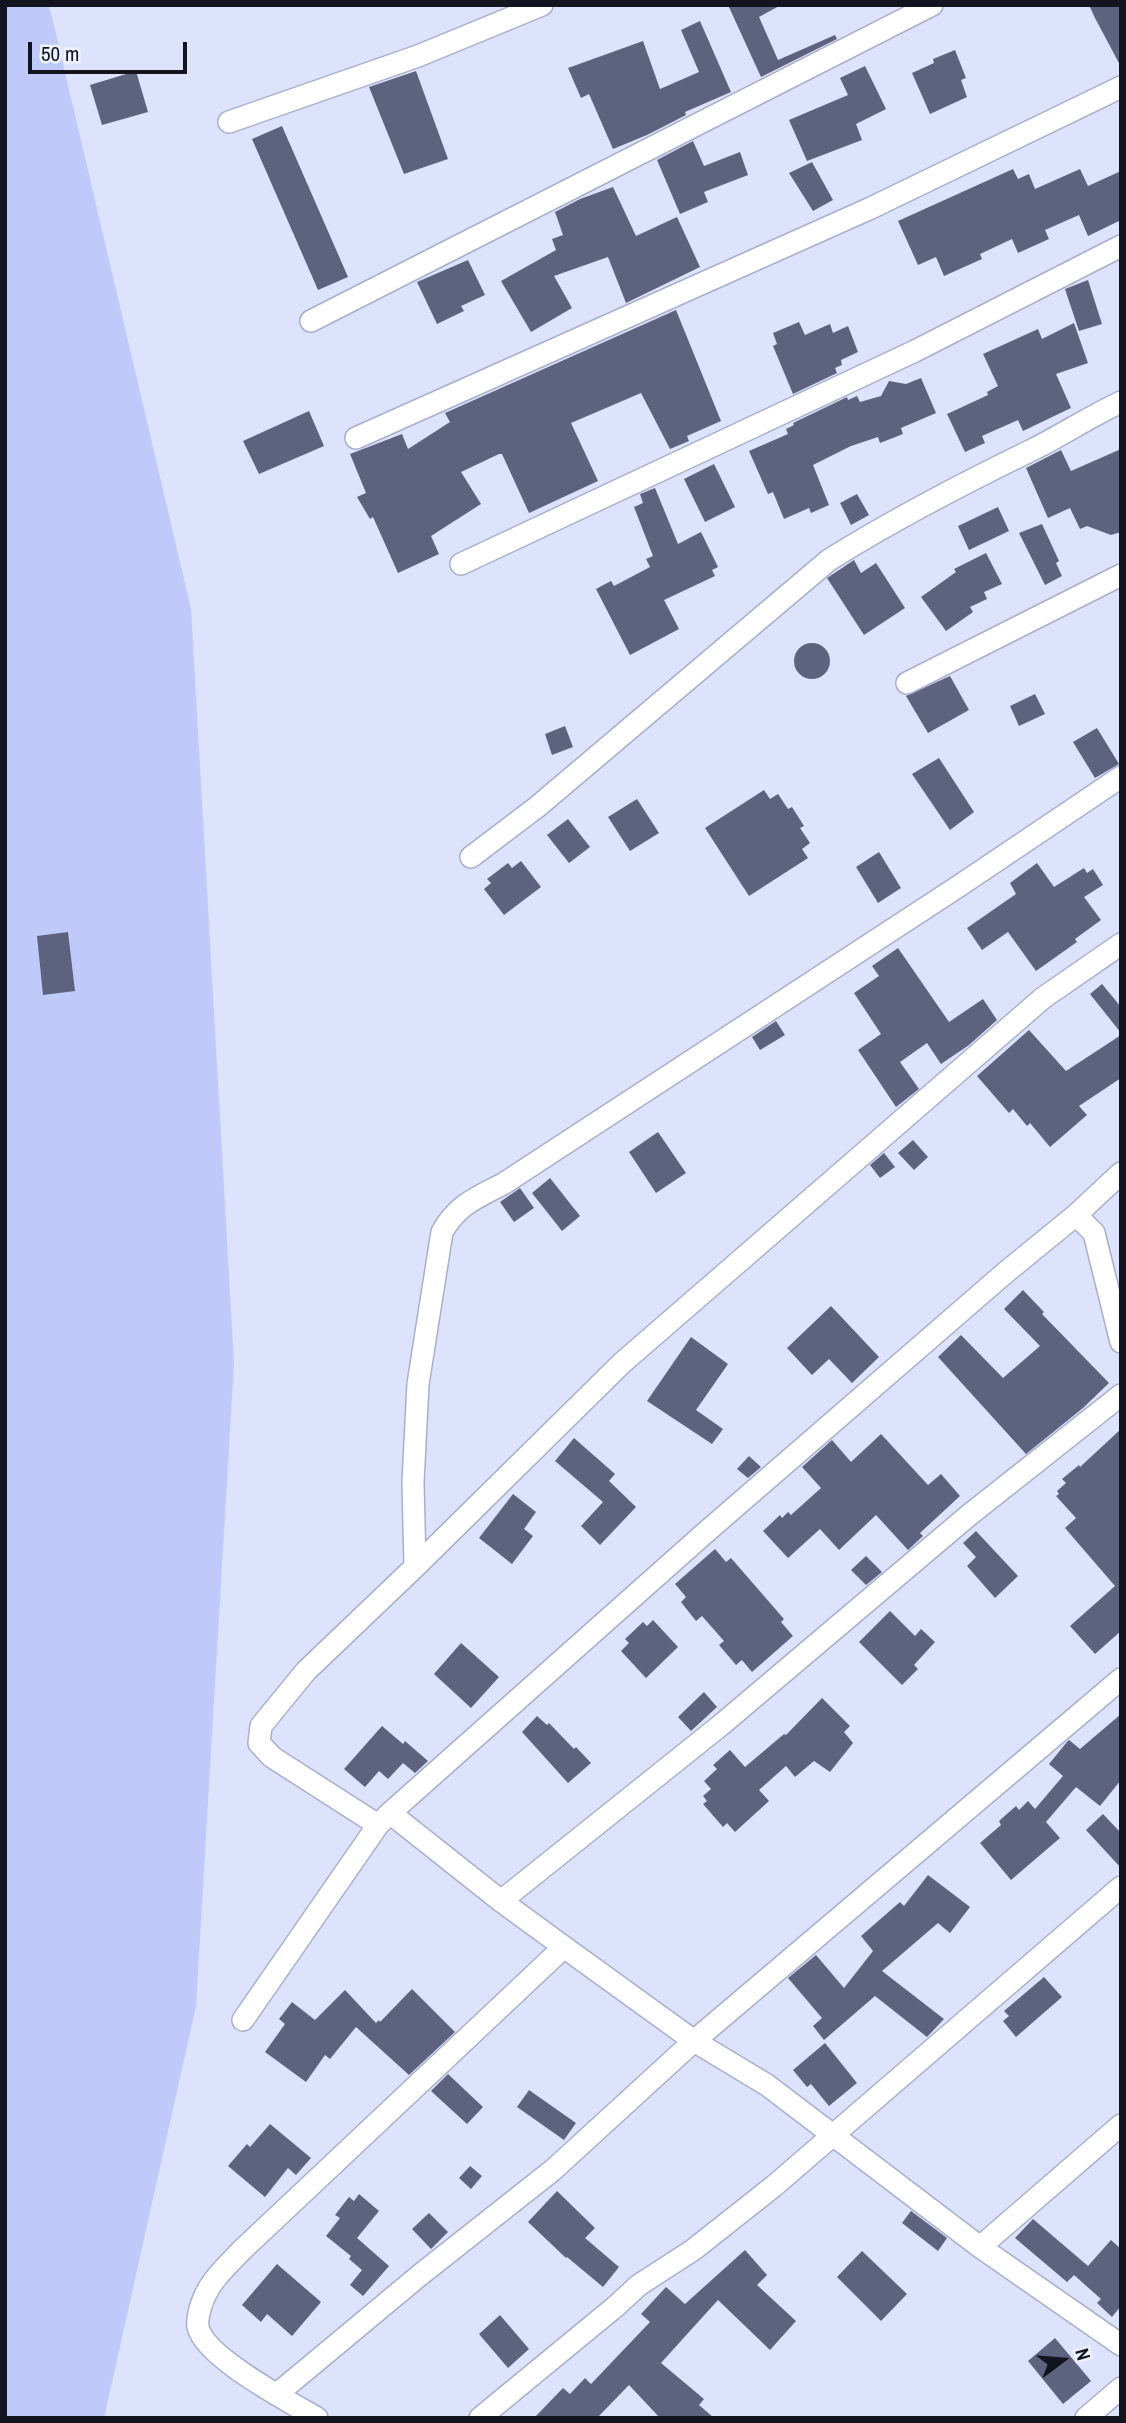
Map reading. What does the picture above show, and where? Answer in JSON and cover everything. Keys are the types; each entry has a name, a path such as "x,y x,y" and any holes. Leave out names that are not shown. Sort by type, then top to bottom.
{"street":[{"path":"229,122 418,56 542,5"},
{"path":"311,321 932,5"},
{"path":"356,438 871,208 1121,87"},
{"path":"461,565 915,351 1121,246"},
{"path":"471,857 537,807 829,559 1121,402"},
{"path":"907,683 1121,575"},
{"path":"415,1567 413,1482 418,1384 442,1232 451,1215 948,893 1121,777"},
{"path":"1121,944 1043,998 622,1363 306,1671 261,1726 258,1743 272,1757 384,1819 694,2041 766,2085 979,2247 1121,2345"},
{"path":"243,2020 384,1819 705,1533 1005,1273 1076,1215 1121,1173"},
{"path":"1076,1215 1094,1233 1121,1342"},
{"path":"501,1901 721,1725 968,1516 1121,1395"},
{"path":"277,2394 420,2275 554,2171 694,2041 1121,1679"},
{"path":"480,2418 639,2285 693,2250 774,2186 1121,1887"},
{"path":"317,2418 224,2360 207,2344 198,2327 200,2306 212,2281 242,2249 564,1947"},
{"path":"979,2247 1121,2125"},
{"path":"1086,2418 1121,2388"}],"shaded area":[{"path":"5,5 48,5 52,17 191,609 234,1363 196,2006 104,2418 5,2418"}],"building":[{"path":"728,5 781,5 759,17 778,60 835,35 837,39 761,77"},
{"path":"1089,5 1121,5 1121,67 1095,18"},
{"path":"700,21 731,92 685,112 686,115 647,135 613,149 589,94 581,98 568,68 643,41 660,89 699,72 681,30"},
{"path":"955,50 966,78 961,80 967,97 930,114 912,73 934,63 933,59"},
{"path":"865,66 886,109 856,124 862,140 807,161 789,120 848,95 840,78"},
{"path":"136,71 148,112 102,125 90,85"},
{"path":"416,71 448,159 404,174 369,87"},
{"path":"282,126 348,277 318,290 252,139"},
{"path":"693,141 704,166 740,152 748,175 704,192 708,202 680,214 657,160"},
{"path":"812,162 833,200 813,211 789,173"},
{"path":"1013,169 1018,179 1029,174 1035,189 1080,169 1088,186 1121,171 1121,220 1088,236 1079,215 1045,230 1049,239 1018,253 1012,239 980,254 982,259 944,276 936,257 918,265 898,221"},
{"path":"613,187 636,236 677,217 700,267 626,303 608,257 554,276 572,308 531,332 501,281 556,250 552,239 563,235 555,212"},
{"path":"468,260 485,295 461,306 464,311 437,324 417,282"},
{"path":"1088,280 1102,324 1079,331 1065,289"},
{"path":"676,310 721,421 687,436 689,441 670,449 641,393 571,423 598,481 529,513 502,454 499,454 461,472 481,504 431,536 439,554 398,573 373,517 370,519 357,497 366,493 350,454 402,434 408,449 450,422 445,413"},
{"path":"799,322 805,335 830,324 833,333 848,326 858,352 841,360 842,365 835,368 837,373 793,394 773,346 777,344 773,333"},
{"path":"1074,323 1088,363 1056,374 1071,408 1023,431 1018,420 982,436 985,443 965,452 947,414 988,395 987,392 998,386 983,354 1038,329 1042,339"},
{"path":"921,378 936,413 901,428 903,434 880,443 878,437 851,446 813,465 829,505 811,513 809,508 784,519 773,492 768,494 749,451 788,434 786,429 794,425 793,423 847,397 848,400 857,396 860,402 881,396 889,381 906,384"},
{"path":"309,411 324,446 259,474 243,441"},
{"path":"1121,449 1121,532 1111,535 1087,526 1080,529 1070,508 1048,518 1026,468 1061,450 1071,471"},
{"path":"714,464 735,507 705,522 684,479"},
{"path":"655,488 678,544 701,532 718,567 712,570 715,576 664,600 679,629 630,655 596,589 611,581 614,586 650,567 646,559 653,556 634,507 643,503 640,494"},
{"path":"857,494 869,515 851,525 840,503"},
{"path":"998,507 1009,531 969,550 958,526"},
{"path":"1042,524 1059,561 1056,563 1062,576 1045,585 1019,533"},
{"path":"986,553 1002,584 984,592 987,599 970,607 973,612 946,631 921,597 956,572 954,569"},
{"path":"854,560 861,573 876,563 905,608 864,635 827,578"},
{"path":"812,643 824,649 830,661 824,673 812,679 800,673 794,661 800,649"},
{"path":"950,676 969,710 928,733 906,696"},
{"path":"1035,694 1045,714 1019,726 1010,706"},
{"path":"565,726 573,747 552,755 545,734"},
{"path":"1097,728 1119,764 1095,778 1073,742"},
{"path":"939,758 974,812 950,830 912,774"},
{"path":"764,790 770,799 778,794 788,809 792,807 804,826 800,828 810,843 802,849 808,858 749,896 705,828"},
{"path":"637,799 659,833 630,851 608,817"},
{"path":"568,819 590,847 569,863 547,835"},
{"path":"879,852 901,888 878,903 856,867"},
{"path":"521,861 541,887 504,915 484,889 491,883 487,879 508,863 512,868"},
{"path":"1037,863 1054,887 1084,868 1087,873 1093,869 1103,885 1084,897 1101,920 1075,939 1077,942 1036,971 1008,932 982,950 967,928 1016,894 1010,883"},
{"path":"68,932 75,991 43,995 37,936"},
{"path":"898,948 949,1022 983,999 997,1020 969,1045 941,1064 927,1043 900,1062 919,1089 896,1107 858,1050 881,1034 854,993 879,976 872,966"},
{"path":"1102,984 1121,1007 1121,1033 1090,994"},
{"path":"776,1021 785,1035 760,1050 752,1037"},
{"path":"1029,1030 1066,1071 1121,1035 1121,1078 1079,1106 1087,1115 1050,1147 1030,1123 1027,1126 1013,1109 1009,1113 977,1076"},
{"path":"658,1132 686,1173 656,1193 629,1152"},
{"path":"913,1140 928,1157 914,1170 898,1153"},
{"path":"884,1153 895,1167 880,1178 870,1165"},
{"path":"550,1178 580,1216 562,1231 532,1193"},
{"path":"520,1188 534,1208 514,1222 500,1202"},
{"path":"1023,1290 1044,1312 1042,1314 1109,1383 1026,1454 938,1357 961,1335 1003,1378 1040,1346 1004,1309"},
{"path":"831,1306 879,1357 852,1383 829,1359 812,1375 787,1348"},
{"path":"691,1337 728,1364 696,1410 723,1429 712,1444 647,1401"},
{"path":"1121,1429 1121,1631 1095,1654 1070,1626 1115,1586 1065,1528 1076,1518 1056,1496 1059,1494 1057,1491 1066,1483 1062,1479 1079,1465 1080,1467"},
{"path":"881,1434 928,1485 941,1474 960,1496 920,1533 923,1536 908,1550 876,1515 839,1550 820,1529 788,1558 763,1531 780,1515 782,1518 788,1512 791,1515 821,1488 802,1467 832,1440 851,1462"},
{"path":"574,1438 615,1474 609,1481 636,1507 600,1545 581,1526 603,1502 555,1461"},
{"path":"749,1456 761,1467 748,1478 737,1469"},
{"path":"513,1494 536,1512 524,1529 533,1536 512,1564 479,1538"},
{"path":"976,1531 1018,1576 995,1598 967,1566 976,1557 963,1543"},
{"path":"715,1549 726,1562 731,1558 784,1619 781,1622 793,1636 752,1672 742,1660 736,1665 719,1645 724,1641 702,1616 696,1621 681,1602 686,1597 675,1584"},
{"path":"866,1556 882,1572 866,1585 851,1570"},
{"path":"890,1611 915,1636 921,1629 935,1642 914,1665 918,1669 902,1685 859,1642"},
{"path":"653,1620 678,1647 646,1678 621,1651 629,1643 625,1639 643,1622 647,1626"},
{"path":"461,1643 499,1677 471,1708 434,1674"},
{"path":"704,1692 717,1707 691,1731 678,1717"},
{"path":"822,1698 850,1726 844,1732 853,1743 830,1772 814,1761 795,1777 786,1766 759,1790 769,1801 735,1832 727,1823 723,1827 703,1804 707,1801 703,1796 711,1789 704,1781 717,1769 713,1765 730,1750 745,1767 786,1735"},
{"path":"1121,1714 1121,1780 1100,1806 1076,1787 1046,1822 1060,1838 1011,1880 980,1843 1001,1825 999,1821 1016,1806 1019,1810 1028,1801 1035,1809 1063,1776 1049,1764 1069,1740 1080,1749"},
{"path":"537,1716 547,1725 549,1723 591,1763 568,1783 522,1732"},
{"path":"382,1726 428,1761 415,1773 403,1763 388,1779 379,1771 365,1787 344,1769"},
{"path":"1103,1814 1121,1833 1121,1868 1086,1830"},
{"path":"928,1875 970,1907 950,1933 938,1923 882,1971 944,2019 927,2037 875,1996 824,2040 813,2026 822,2018 788,1978 816,1955 844,1988 873,1951 861,1936 900,1902 904,1906"},
{"path":"1044,1977 1062,1997 1016,2037 1003,2021 1009,2016 1004,2011"},
{"path":"412,1989 455,2032 409,2075 356,2027 330,2059 325,2055 306,2082 265,2052 285,2024 279,2019 292,2002 315,2020 345,1990 376,2023"},
{"path":"825,2043 857,2083 829,2106 811,2084 807,2087 793,2070"},
{"path":"448,2074 483,2107 467,2124 431,2091"},
{"path":"529,2090 576,2123 564,2140 517,2107"},
{"path":"270,2124 311,2158 296,2175 288,2168 265,2197 228,2166 247,2144 250,2147"},
{"path":"470,2166 482,2176 471,2189 459,2178"},
{"path":"557,2191 595,2228 585,2238 619,2267 603,2287 566,2258 528,2222"},
{"path":"359,2194 379,2211 357,2238 389,2266 363,2296 350,2285 362,2270 349,2259 351,2256 326,2236 340,2218 335,2215 349,2197 354,2201"},
{"path":"911,2211 947,2238 938,2251 902,2223"},
{"path":"429,2213 448,2232 431,2249 412,2229"},
{"path":"1033,2219 1088,2266 1111,2240 1121,2249 1121,2306 1112,2317 1097,2303 1101,2299 1074,2275 1067,2282 1015,2238"},
{"path":"745,2250 767,2275 757,2285 796,2321 770,2350 718,2300 661,2363 704,2399 699,2405 714,2418 660,2418 629,2385 597,2418 534,2418 563,2388 570,2394 585,2378 591,2384 650,2322 641,2314 666,2287 685,2304"},
{"path":"862,2251 907,2294 881,2321 837,2277"},
{"path":"277,2264 321,2302 292,2336 267,2314 261,2322 242,2305"},
{"path":"500,2315 529,2349 508,2368 479,2334"},
{"path":"1055,2338 1091,2381 1063,2404 1028,2361"}]}
